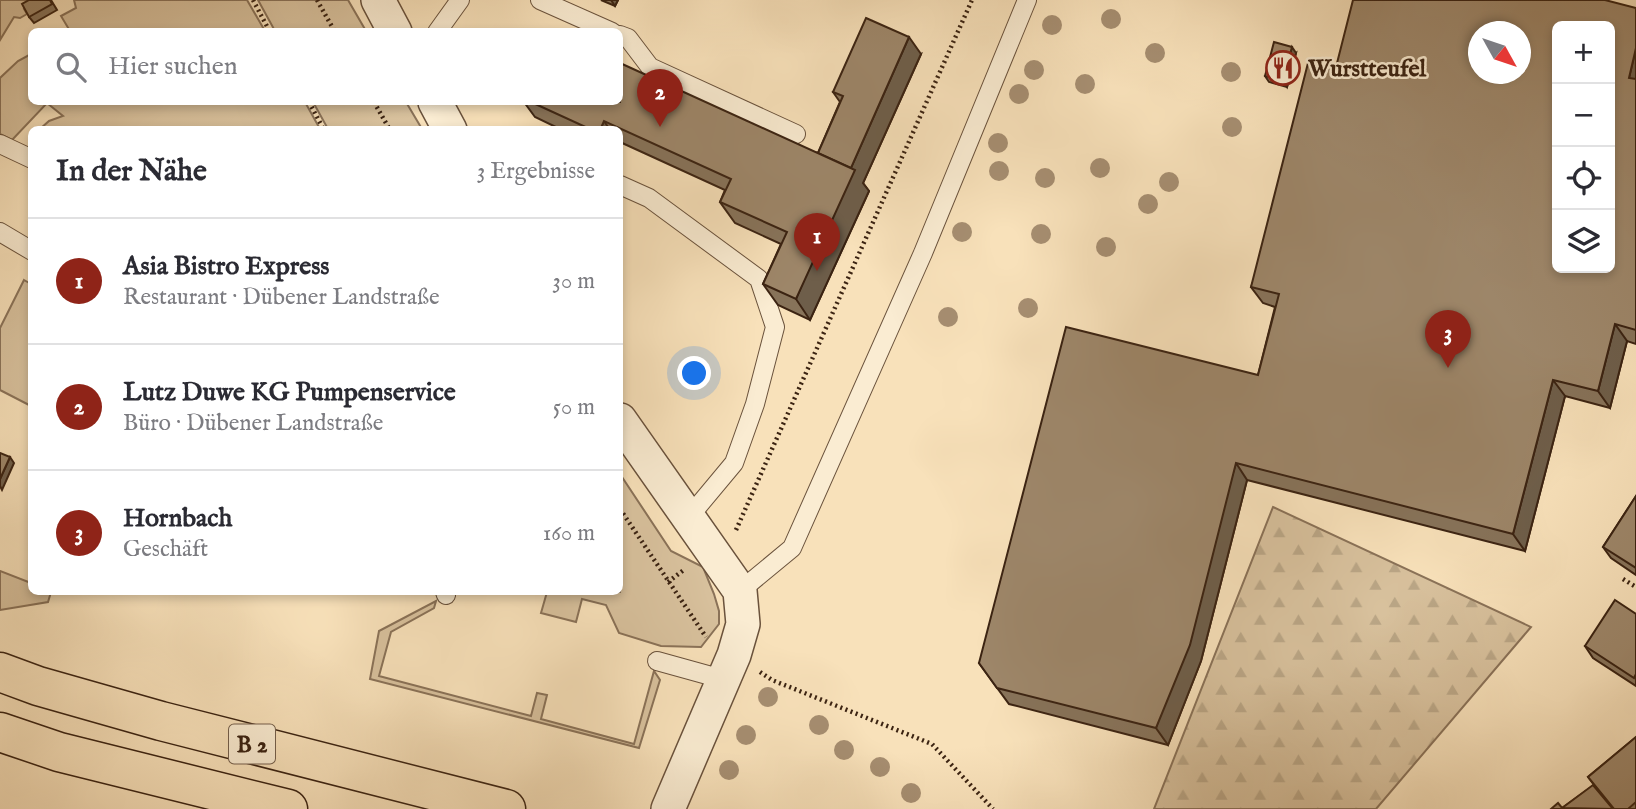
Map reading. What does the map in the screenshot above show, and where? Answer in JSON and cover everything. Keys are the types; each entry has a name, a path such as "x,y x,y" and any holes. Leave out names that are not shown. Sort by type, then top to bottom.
{"highway":[{"name":"B 2","path":"0,672 38,686 161,720 506,809"},
{"name":"B 2","path":"0,732 59,752 288,809"}],"street":[{"path":"378,0 393,28"},
{"path":"437,105 448,126"},
{"path":"623,424 740,591 743,624 728,667 672,799"}],"lane":[{"path":"440,28 460,0"},
{"path":"540,0 603,28"},
{"path":"740,591 792,548 923,253 1027,0"},
{"path":"623,36 628,38 650,67 796,134"},
{"path":"0,144 28,157"},
{"path":"623,187 649,198 759,279 775,327 755,404 734,463 689,517"},
{"path":"0,232 28,249"},
{"path":"657,661 728,667"}],"path":[{"path":"253,0 268,28"},
{"path":"317,0 333,28"},
{"path":"668,582 736,531 972,0"},
{"path":"311,105 322,126"},
{"path":"376,105 388,126"},
{"path":"623,514 702,635 728,667 772,680 933,744 993,809"},
{"path":"1623,579 1636,587"}],"green space":[{"path":"0,0 41,0 24,9 27,14 20,18 14,17 0,40"},
{"path":"74,0 247,0 263,28 68,28 61,16 76,8"},
{"path":"258,0 348,0 364,28 273,28"},
{"path":"28,56 28,105 45,105 12,140 0,134 0,78"},
{"path":"49,105 307,105 318,126 43,126 63,116"},
{"path":"315,105 408,105 420,126 326,126"},
{"path":"24,280 28,282 28,404 0,390 0,328"},
{"path":"623,479 671,551 703,567 719,611 719,624 701,647 661,646 619,633 606,605 582,599 576,622 541,613 546,595 623,595"},
{"path":"1273,507 1531,627 1376,809 1154,809"},
{"path":"0,571 28,582 28,595 50,595 48,602 0,610"},
{"path":"436,601 434,608 391,632 379,676 531,716 537,693 547,695 541,719 634,744 654,671 660,680 639,748 370,679 379,631"}],"building":[{"path":"29,0 50,0 52,4 29,17 22,4"},
{"path":"1353,0 1605,0 1636,8 1636,48 1629,78 1636,79 1636,330 1615,324 1598,391 1553,380 1513,534 1236,463 1190,645 1156,728 997,688 979,663 1066,327 1258,375 1279,294 1251,287 1308,63 1335,71"},
{"path":"866,18 909,37 851,168 818,153 843,96 833,92"},
{"path":"1274,42 1292,47 1283,81 1265,76"},
{"path":"623,64 855,170 796,299 763,284 787,232 720,202 731,179 623,130 623,126 604,121 602,126 583,126 538,105 623,105"},
{"path":"0,453 10,457 0,479"},
{"path":"1636,496 1636,568 1603,547"},
{"path":"1615,600 1636,614 1634,678 1585,646"},
{"path":"1636,737 1636,802 1628,809 1614,809 1588,777"},
{"path":"1593,785 1613,809 1562,808"},
{"path":"1558,803 1563,809 1551,809"}],"place":[{"name":"Wurstteufel","path":"1283,68"},
{"name":"Lutz Duwe KG Pumpenservice","path":"660,127"},
{"name":"Asia Bistro Express","path":"817,271"},
{"name":"Hornbach","path":"1448,368"}]}
